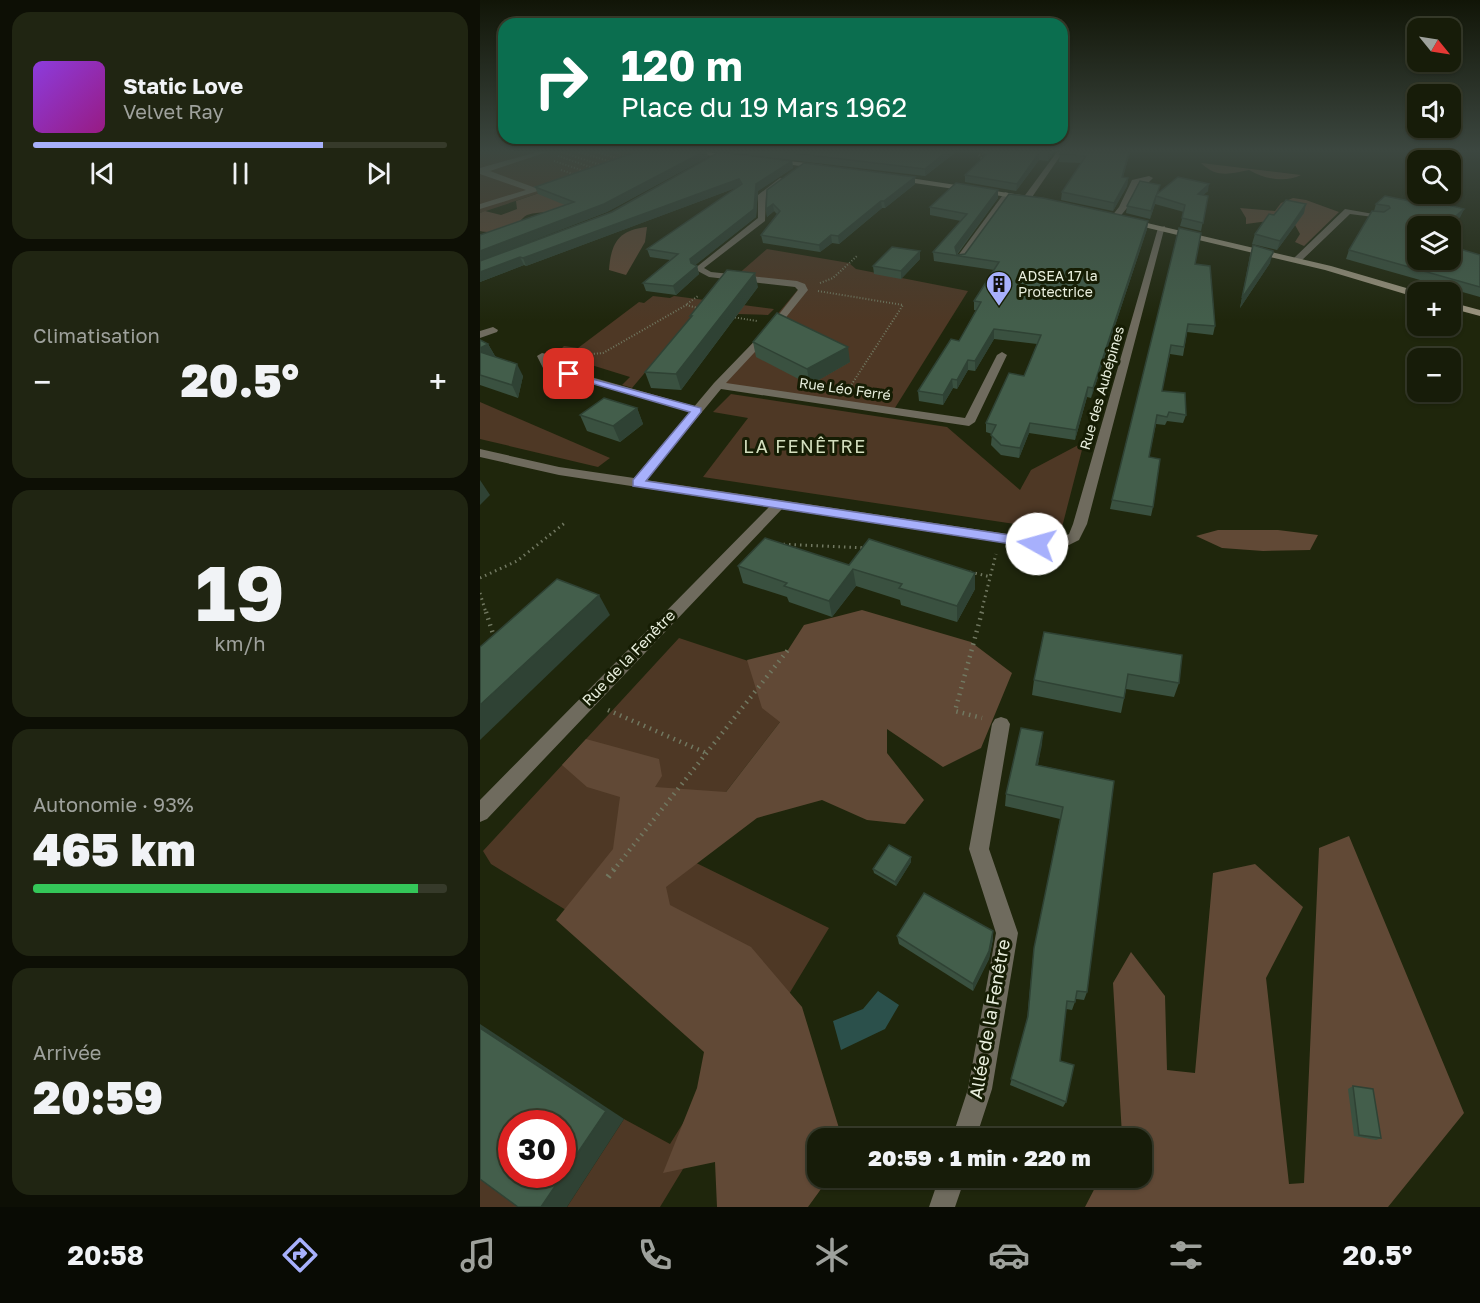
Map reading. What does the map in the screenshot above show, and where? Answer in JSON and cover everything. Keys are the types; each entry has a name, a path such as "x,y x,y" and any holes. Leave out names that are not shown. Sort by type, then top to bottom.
{"street":[{"path":"637,483 718,385 776,324 802,288 789,282 709,274 698,269 762,219 762,208"},
{"path":"960,259 997,208"},
{"path":"1115,217 1123,208"},
{"path":"1297,260 1348,211 1381,216"},
{"path":"1104,215 1297,260 1407,292"},
{"name":"Rue des Aubépines","path":"998,538 1057,546 1074,537 1080,524 1162,228"},
{"path":"1461,308 1480,314"},
{"path":"480,335 493,330"},
{"name":"Rue Léo Ferré","path":"718,385 969,422 1002,355"},
{"path":"543,358 548,368 697,410"},
{"path":"480,453 559,471 998,538"},
{"name":"Rue de la Fenêtre","path":"480,813 779,504"},
{"name":"Allée de la Fenêtre","path":"967,1128 980,1089 1006,933 979,849 1001,724"},
{"path":"942,1207 949,1188"}],"path":[{"path":"802,288 828,281 858,256"},
{"path":"802,288 903,305 839,403"},
{"path":"543,358 603,353 698,296"},
{"path":"686,304 707,310"},
{"path":"726,315 776,324"},
{"path":"480,578 517,561 566,522"},
{"path":"998,538 992,577 955,711 1001,724"},
{"path":"745,539 870,548"},
{"path":"969,572 992,577"},
{"path":"480,593 496,635 490,641"},
{"path":"608,877 788,650"},
{"path":"588,701 706,753"}],"shaded area":[{"path":"480,208 494,208 480,213"},
{"path":"1240,208 1275,211 1277,208 1329,208 1339,212 1304,246 1295,242 1300,234 1295,225 1275,220 1246,224 1246,218"},
{"path":"517,209 574,210 527,215 510,229 496,232 480,231 480,213 485,211 501,215"},
{"path":"647,227 645,242 626,275 609,270 612,252 618,239 630,231"},
{"path":"767,249 849,263 856,269 968,291 893,411 718,385 801,286 736,276"},
{"path":"653,296 670,298 674,296 774,309 768,315 738,314 733,320 685,325 632,388 622,385 630,377 572,359 559,367 551,363 553,357 564,346 578,348 639,302 644,303"},
{"path":"731,394 947,427 1020,490 1031,470 1084,442 1061,531 703,477 748,418 713,412"},
{"path":"480,402 610,458 598,467 480,439"},
{"path":"1218,530 1278,530 1318,535 1310,550 1263,551 1222,548 1196,536"},
{"path":"862,610 971,642 1012,673 981,748 943,767 887,729 887,753 924,800 905,824 867,820 822,800 757,818 666,887 670,905 751,947 802,1007 839,1128 807,1128 807,1188 822,1188 808,1207 717,1207 715,1162 663,1173 697,1088 704,1052 556,920 613,849 620,797 587,787 562,765 586,739 659,759 662,776 655,787 726,792 780,722 762,708 747,660 788,650 804,625"},
{"path":"679,638 811,682 678,854 829,928 660,1207 567,1207 624,1119 670,1144 747,1021 491,864 483,851"},
{"path":"1349,836 1464,1113 1388,1207 1085,1207 1095,1188 1152,1188 1152,1128 1122,1128 1113,983 1131,952 1165,996 1167,1070 1195,1073 1213,873 1255,864 1303,907 1266,978 1289,1184 1304,1183 1319,848"},
{"path":"480,1165 498,1178 498,1188 512,1188 538,1207 480,1207"}],"water":[{"path":"878,991 899,1005 885,1029 841,1050 833,1021 863,1009"}],"building":[{"path":"556,208 593,208 480,251 480,235"},
{"path":"619,208 659,208 480,272 480,261"},
{"path":"706,208 754,208 690,259 691,263 697,266 673,286 643,283 678,254 647,249"},
{"path":"777,208 872,208 838,236 831,235 819,245 761,235 780,211"},
{"path":"937,208 984,208 955,247 957,255 965,254 998,208 1090,208 1148,221 1093,388 1088,387 1076,430 1030,423 1020,448 1001,445 991,435 996,425 986,423 1009,373 1024,376 1041,335 994,329 975,361 968,360 957,380 952,379 943,395 918,391 951,339 959,341 981,302 974,301 999,262 933,252 967,214"},
{"path":"1184,208 1206,208 1203,223 1182,218"},
{"path":"1279,208 1303,208 1280,241 1255,234 1269,214 1274,215"},
{"path":"1390,208 1464,209 1456,216 1407,216 1407,266 1349,250 1372,211 1384,212"},
{"path":"1179,228 1201,233 1195,264 1210,266 1215,326 1188,324 1184,347 1171,345 1162,391 1185,393 1186,415 1169,412 1167,417 1157,415 1149,457 1160,459 1153,507 1112,500"},
{"path":"1253,245 1273,251 1273,253 1242,298"},
{"path":"892,247 920,251 901,271 873,266"},
{"path":"1461,249 1480,255 1480,287 1420,270 1461,270"},
{"path":"727,270 755,273 676,374 645,372 692,316 690,316"},
{"path":"777,313 848,347 807,369 753,342"},
{"path":"480,340 488,344 480,348"},
{"path":"480,352 517,364 512,385 480,375"},
{"path":"604,398 637,408 613,426 580,415"},
{"path":"765,538 849,565 869,539 975,573 957,606 899,588 902,584 853,569 829,601 784,586 787,583 738,566"},
{"path":"557,579 599,595 480,705 480,647"},
{"path":"1044,632 1182,655 1179,683 1128,674 1124,698 1034,680"},
{"path":"1021,728 1043,732 1036,765 1114,781 1087,992 1077,991 1075,1002 1067,1001 1060,1061 1074,1065 1066,1102 1011,1079 1028,1016 1034,948 1063,807 1006,794"},
{"path":"889,845 911,857 895,882 873,869"},
{"path":"924,893 993,931 989,951 973,984 897,936"},
{"path":"480,1028 606,1111 576,1155 576,1110 498,1110 498,1188 554,1188 541,1207 518,1207 480,1179"},
{"path":"1353,1086 1373,1089 1381,1138 1359,1135"}],"place":[{"name":"ADSEA 17 la Protectrice","path":"999,307"}],"district":[{"name":"LA FENÊTRE","path":"805,447"}],"route":[{"path":"569,374 697,410 637,483 1037,544"}]}
